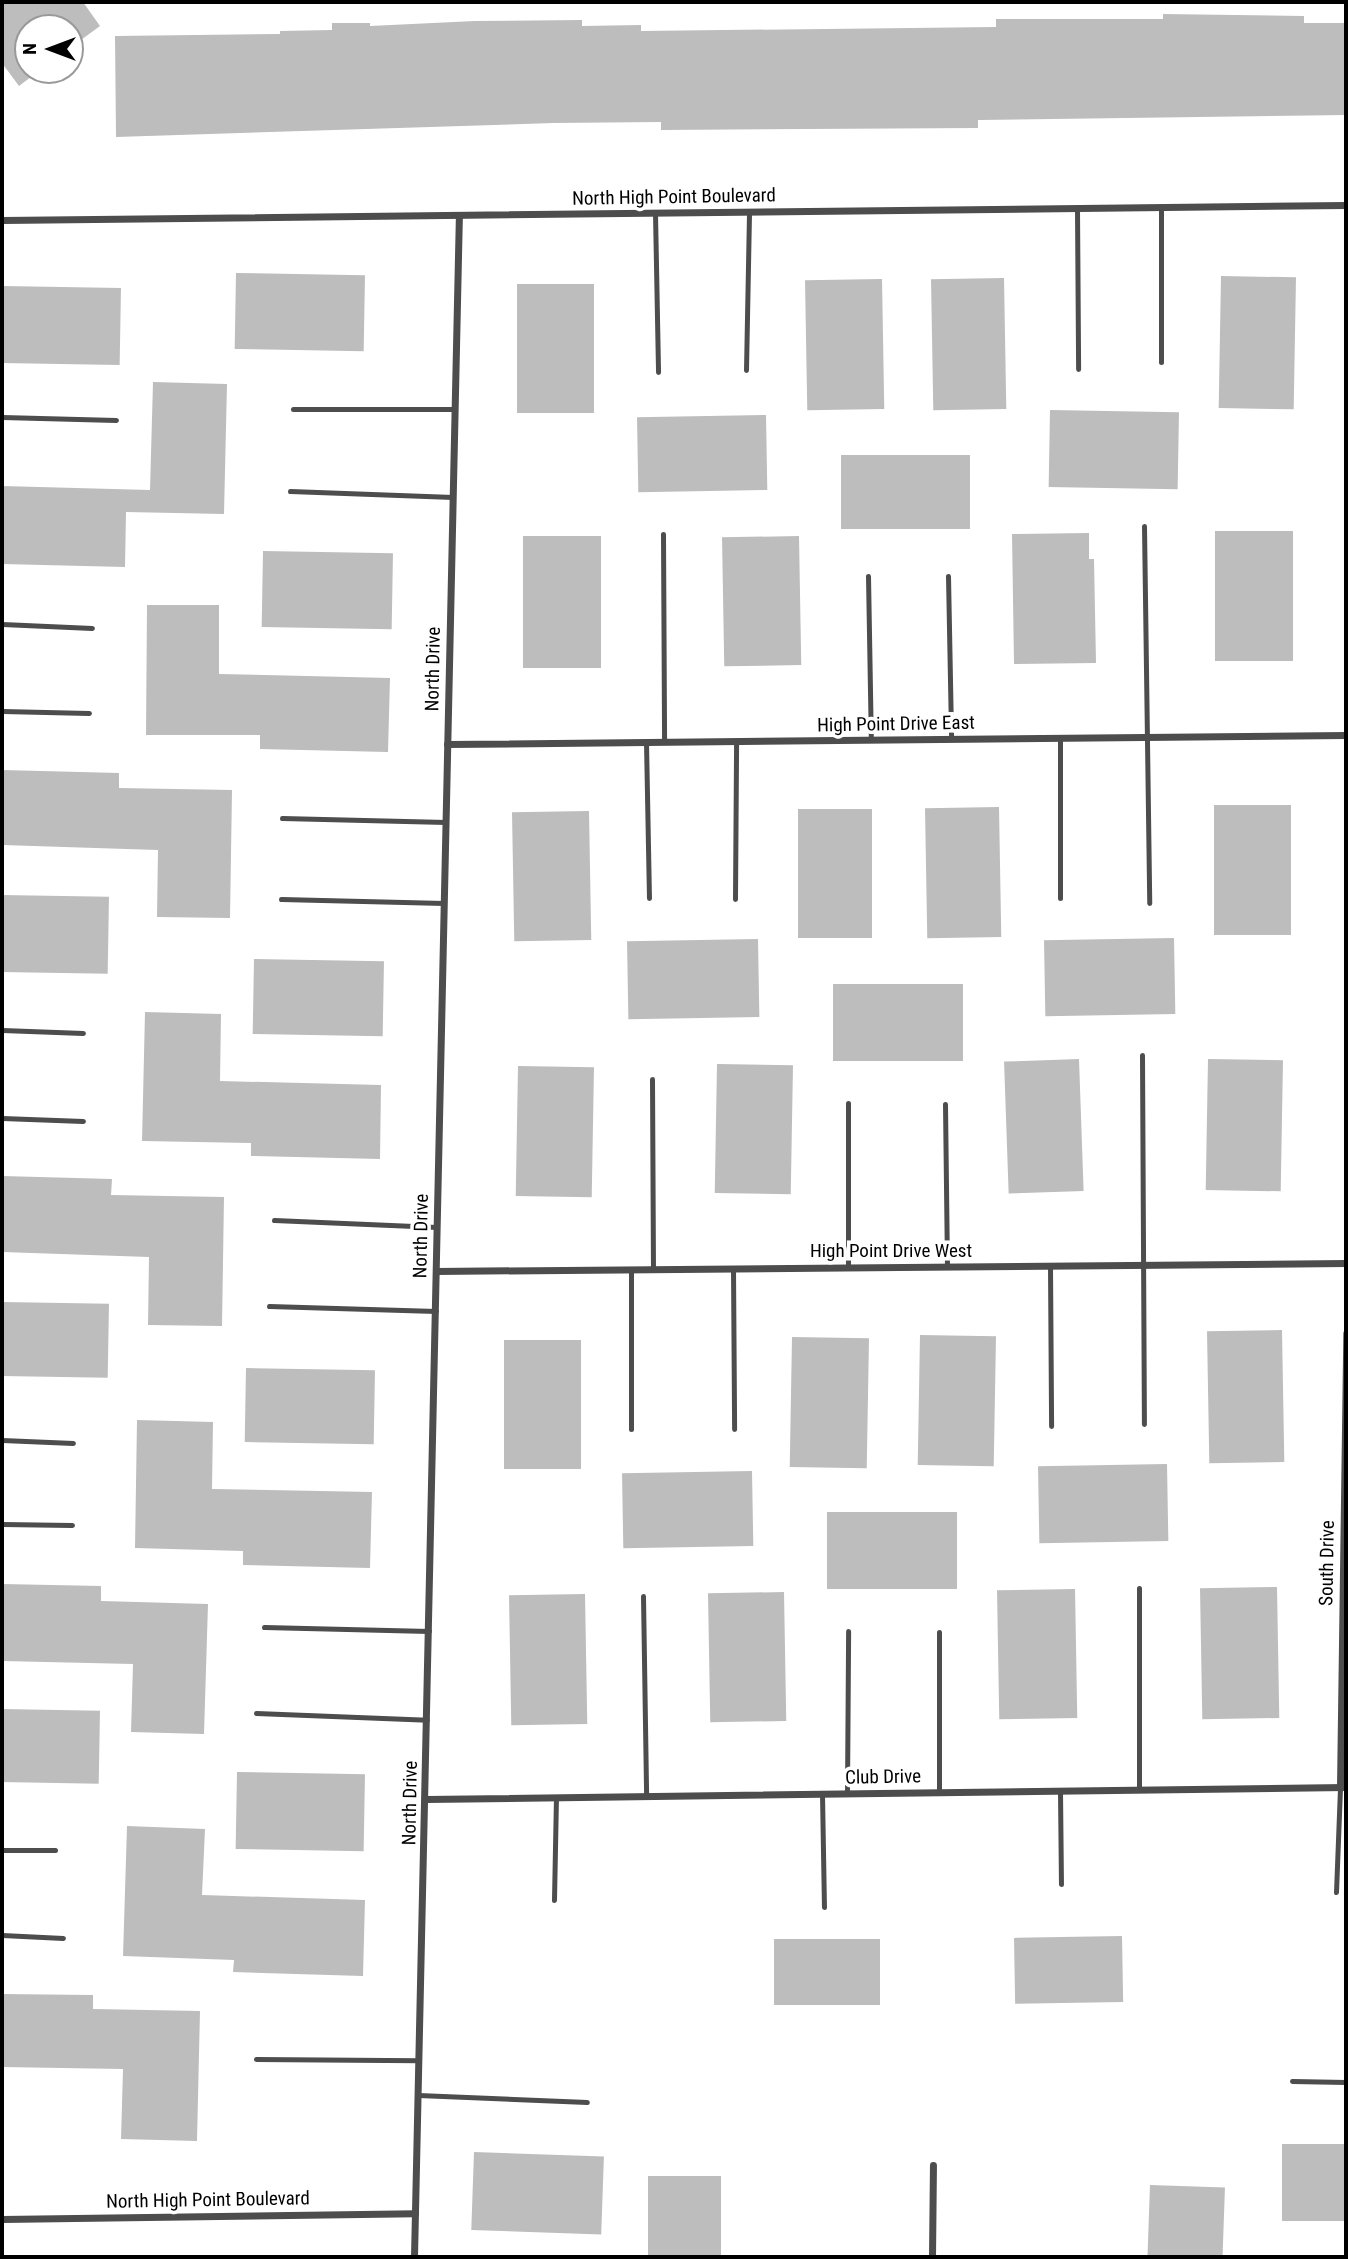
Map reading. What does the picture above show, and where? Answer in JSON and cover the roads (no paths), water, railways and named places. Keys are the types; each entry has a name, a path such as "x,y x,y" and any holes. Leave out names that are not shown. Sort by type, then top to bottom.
{"street":[{"name":"North High Point Boulevard","path":"2,220 1346,205"},
{"name":"North Drive","path":"414,2257 459,215"},
{"name":"High Point Drive East","path":"447,744 1346,735"},
{"name":"High Point Drive West","path":"436,1271 1346,1263"},
{"name":"South Drive","path":"1343,1787 1346,1333"},
{"name":"Club Drive","path":"426,1799 1343,1787"},
{"path":"932,2257 933,2165"},
{"name":"North High Point Boulevard","path":"2,2219 415,2213"}],"lane":[{"path":"1161,207 1161,362"},
{"path":"1077,208 1078,369"},
{"path":"746,370 749,212"},
{"path":"655,213 658,372"},
{"path":"293,408 455,410"},
{"path":"2,417 116,420"},
{"path":"290,491 453,497"},
{"path":"1144,526 1149,903"},
{"path":"663,534 664,741"},
{"path":"868,576 870,740"},
{"path":"948,576 951,739"},
{"path":"2,624 92,628"},
{"path":"2,711 89,713"},
{"path":"1060,737 1060,898"},
{"path":"735,899 736,741"},
{"path":"646,742 649,898"},
{"path":"282,818 446,822"},
{"path":"281,899 444,903"},
{"path":"2,1030 83,1033"},
{"path":"1142,1055 1144,1424"},
{"path":"652,1079 653,1269"},
{"path":"848,1103 848,1268"},
{"path":"945,1104 947,1267"},
{"path":"2,1118 83,1121"},
{"path":"274,1220 437,1227"},
{"path":"1050,1266 1051,1426"},
{"path":"733,1268 734,1429"},
{"path":"631,1269 631,1429"},
{"path":"269,1306 436,1311"},
{"path":"2,1440 73,1443"},
{"path":"2,1524 72,1525"},
{"path":"1139,1588 1139,1790"},
{"path":"643,1596 646,1796"},
{"path":"264,1627 429,1631"},
{"path":"847,1793 848,1631"},
{"path":"939,1632 939,1792"},
{"path":"256,1713 427,1720"},
{"path":"1336,1892 1343,1787"},
{"path":"1060,1791 1061,1884"},
{"path":"822,1794 824,1907"},
{"path":"554,1900 556,1797"},
{"path":"2,1850 55,1850"},
{"path":"2,1935 63,1938"},
{"path":"256,2059 419,2060"},
{"path":"1292,2081 1346,2082"},
{"path":"418,2095 587,2102"}]}
